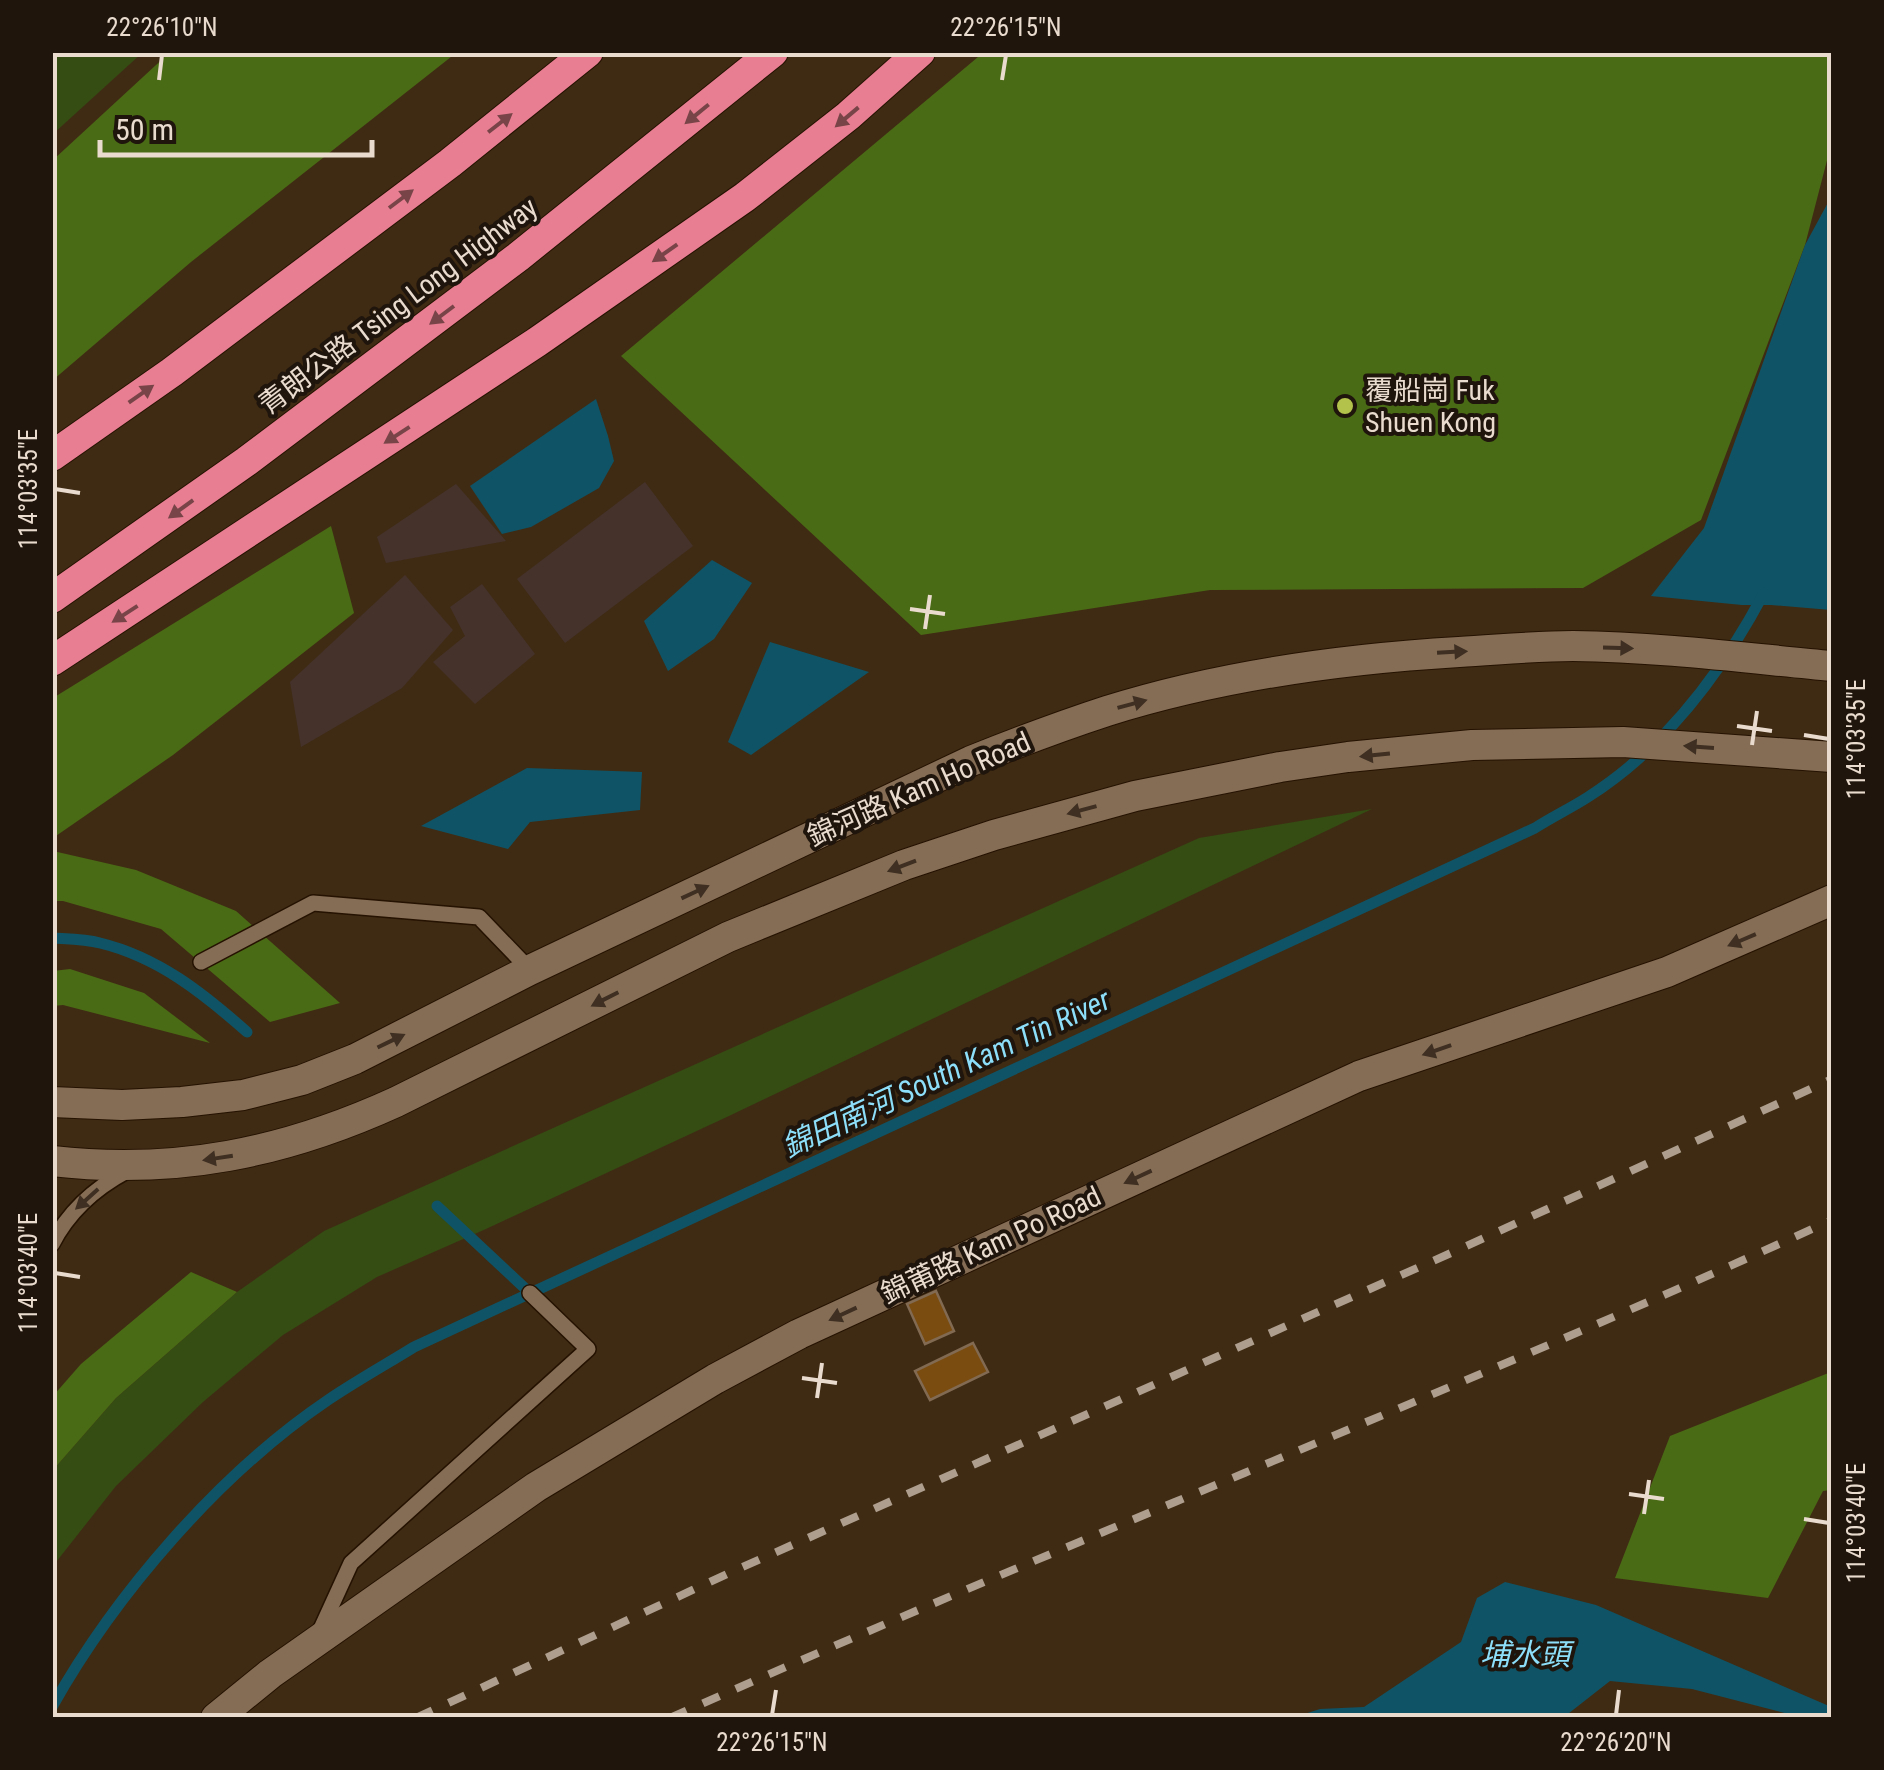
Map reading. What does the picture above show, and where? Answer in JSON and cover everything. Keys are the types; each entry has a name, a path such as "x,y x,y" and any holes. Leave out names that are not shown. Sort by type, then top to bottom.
{"highway":[{"path":"52,456 172,372 450,163 584,52"},
{"name":"青朗公路 Tsing Long Highway","path":"52,598 247,461 518,258 773,52"},
{"path":"52,661 537,342 697,230 794,161 920,52"}],"main road":[{"name":"錦河路 Kam Ho Road","path":"52,1102 182,1102 243,1095 302,1080 381,1046 530,970 972,761 1040,734 1180,691 1323,664 1571,646 1832,666"},
{"path":"52,1161 135,1166 223,1158 267,1149 356,1120 728,937 904,865 1135,796 1348,757 1472,745 1622,742 1832,757"},
{"name":"錦莆路 Kam Po Road","path":"216,1718 270,1674 536,1487 798,1334 1360,1076 1667,972 1832,900"}],"lane":[{"path":"200,962 313,903 479,917 530,970"},
{"path":"52,1244 86,1198 135,1166"},
{"path":"316,1642 351,1562 588,1349 530,1293"}],"shaded area":[{"path":"645,482 693,546 565,643 517,579"},
{"path":"456,484 506,541 386,563 377,537"},
{"path":"405,575 453,630 402,688 301,747 290,682"},
{"path":"482,584 535,654 475,704 433,662 465,636 450,607"}],"green space":[{"path":"53,52 142,52 142,53 53,134"},
{"path":"984,52 1831,53 1831,145 1805,245 1701,520 1583,588 1210,590 921,635 621,356"},
{"path":"169,53 456,53 191,262 53,380 53,160"},
{"path":"331,526 354,613 173,755 53,838 53,698"},
{"path":"1372,809 729,1116 377,1277 283,1335 203,1402 116,1486 53,1566 53,1470 116,1398 237,1292 324,1231 1199,838"},
{"path":"53,851 136,870 236,911 340,1003 270,1022 161,929 53,901"},
{"path":"70,969 144,993 210,1043 63,1005 53,1006 53,971"},
{"path":"191,1272 237,1292 116,1398 53,1470 53,1396 81,1364"},
{"path":"1831,1372 1831,1490 1823,1491 1768,1598 1615,1578 1670,1436"}],"water":[{"path":"1831,197 1831,610 1651,596 1704,528 1805,245"},
{"path":"596,399 614,461 599,488 531,527 502,534 470,486"},
{"path":"712,560 752,583 714,639 668,671 644,621"},
{"path":"770,642 869,672 751,755 728,742"},
{"path":"527,768 642,772 640,810 530,822 508,849 421,826"},
{"name":"埔水頭","path":"1505,1582 1596,1605 1829,1706 1831,1703 1831,1717 1800,1717 1692,1689 1610,1681 1564,1717 1295,1717 1320,1709 1364,1707 1461,1642 1477,1598"}],"building":[{"path":"936,1291 954,1331 925,1344 907,1304"},
{"path":"973,1343 988,1372 930,1400 915,1371"}],"waterway":[{"name":"錦田南河 South Kam Tin River","path":"52,1707 107,1621 174,1538 248,1463 339,1393 414,1347 1535,828 1616,777 1666,732 1730,651 1764,593"},
{"path":"52,938 94,942 141,957 196,990 247,1032"},
{"path":"437,1206 530,1293"}],"railway":[{"path":"416,1718 738,1569 1460,1249 1832,1079"},
{"path":"670,1718 1688,1285 1832,1220"}],"place":[{"name":"覆船崗 Fuk Shuen Kong","path":"1345,406"}]}
